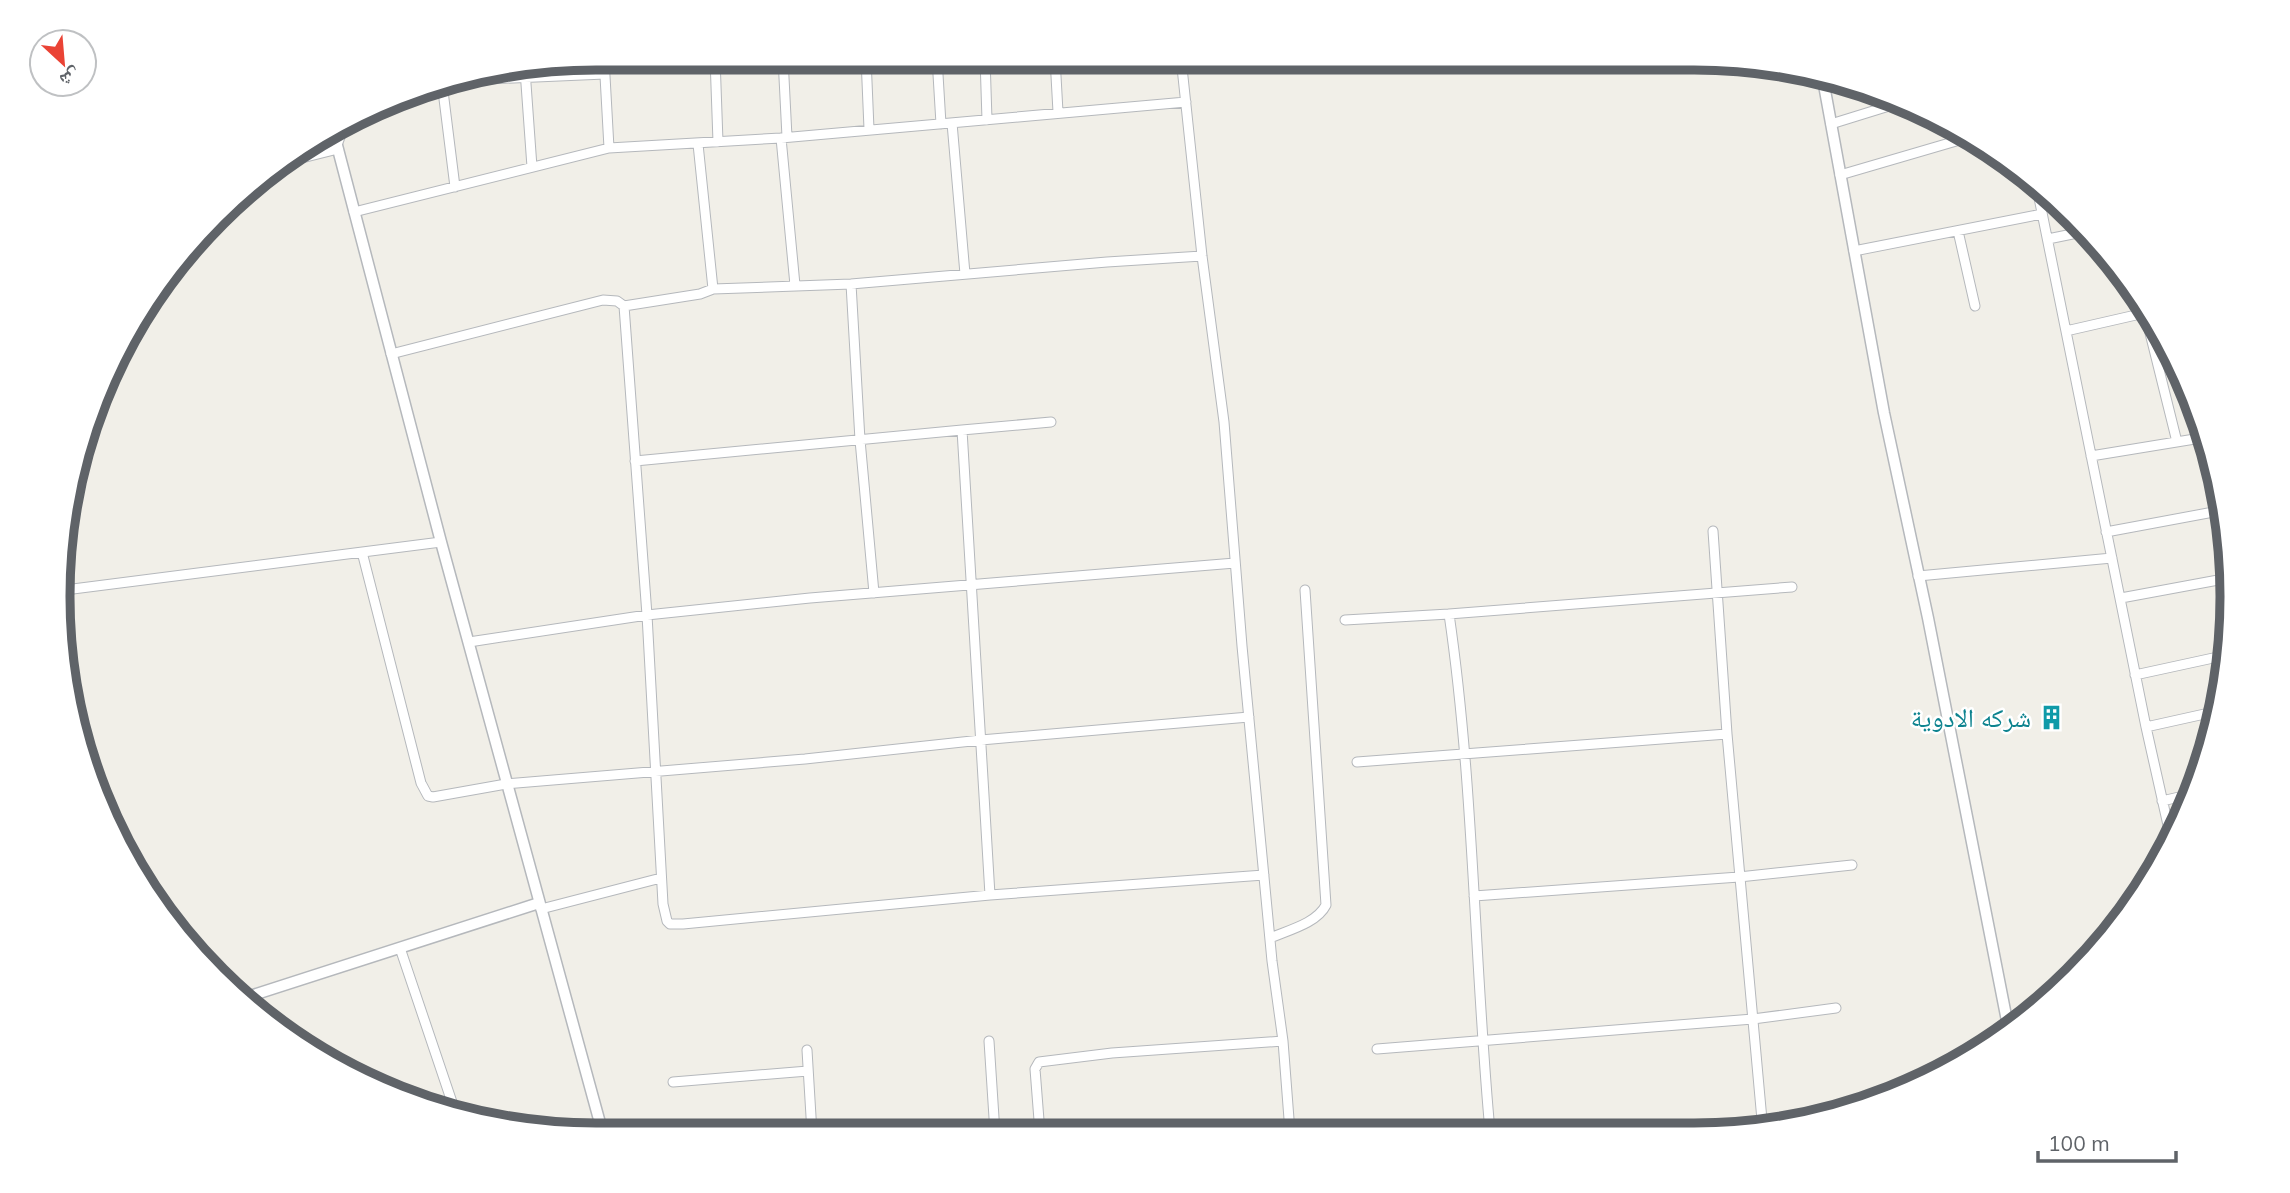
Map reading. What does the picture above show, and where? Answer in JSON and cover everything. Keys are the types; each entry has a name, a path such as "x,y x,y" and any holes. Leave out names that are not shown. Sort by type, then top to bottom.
{"street":[{"path":"605,70 609,148"},
{"path":"715,70 718,142"},
{"path":"783,70 784,137 795,285"},
{"path":"867,70 869,129"},
{"path":"938,70 941,124"},
{"path":"986,70 988,120"},
{"path":"1056,70 1058,112"},
{"path":"1182,70 1202,256 1224,422 1249,717 1289,1123"},
{"path":"536,74 605,74"},
{"path":"525,75 532,167"},
{"path":"1824,87 1854,251 2007,1019"},
{"path":"443,93 455,187"},
{"path":"354,212 609,148 698,144 1186,102"},
{"path":"1831,124 1886,107"},
{"path":"952,123 965,274"},
{"path":"1840,175 1957,141"},
{"path":"336,143 506,784 600,1123"},
{"path":"698,144 713,289"},
{"path":"2039,200 2168,825"},
{"path":"1854,251 2042,214"},
{"path":"1958,231 1975,306"},
{"path":"2048,239 2075,234"},
{"path":"391,354 603,300 617,301 624,306 700,294 713,289 851,284 1202,256"},
{"path":"851,284 860,440 874,593"},
{"path":"624,306 647,615 661,878 664,917 670,924 990,895 1264,875"},
{"path":"2066,331 2138,315"},
{"path":"2154,341 2177,442"},
{"path":"635,461 1051,422"},
{"path":"962,430 990,895"},
{"path":"2091,456 2196,439"},
{"path":"2106,532 2213,512"},
{"path":"1713,531 1727,734 1762,1118"},
{"path":"70,589 441,542"},
{"path":"362,552 425,792 433,797 506,784 1249,717"},
{"path":"1919,576 2112,558"},
{"path":"469,642 647,615 1235,563"},
{"path":"2120,598 2220,580"},
{"path":"1345,620 1792,587"},
{"path":"1270,938 1315,918 1322,913 1326,905 1305,590"},
{"path":"1449,614 1460,690 1489,1123"},
{"path":"2135,675 2216,657"},
{"path":"2146,727 2207,714"},
{"path":"1357,762 1727,734"},
{"path":"2162,801 2180,797"},
{"path":"1474,896 1739,877 1852,865"},
{"path":"253,995 540,906 661,878"},
{"path":"400,948 452,1103"},
{"path":"1377,1049 1753,1018 1836,1008"},
{"path":"989,1041 994,1123"},
{"path":"1039,1123 1035,1069 1039,1062 1112,1053 1283,1041"},
{"path":"807,1050 811,1123"},
{"path":"673,1082 808,1072"}],"place":[{"name":"شركه الادوية","path":"2051,718"}]}
